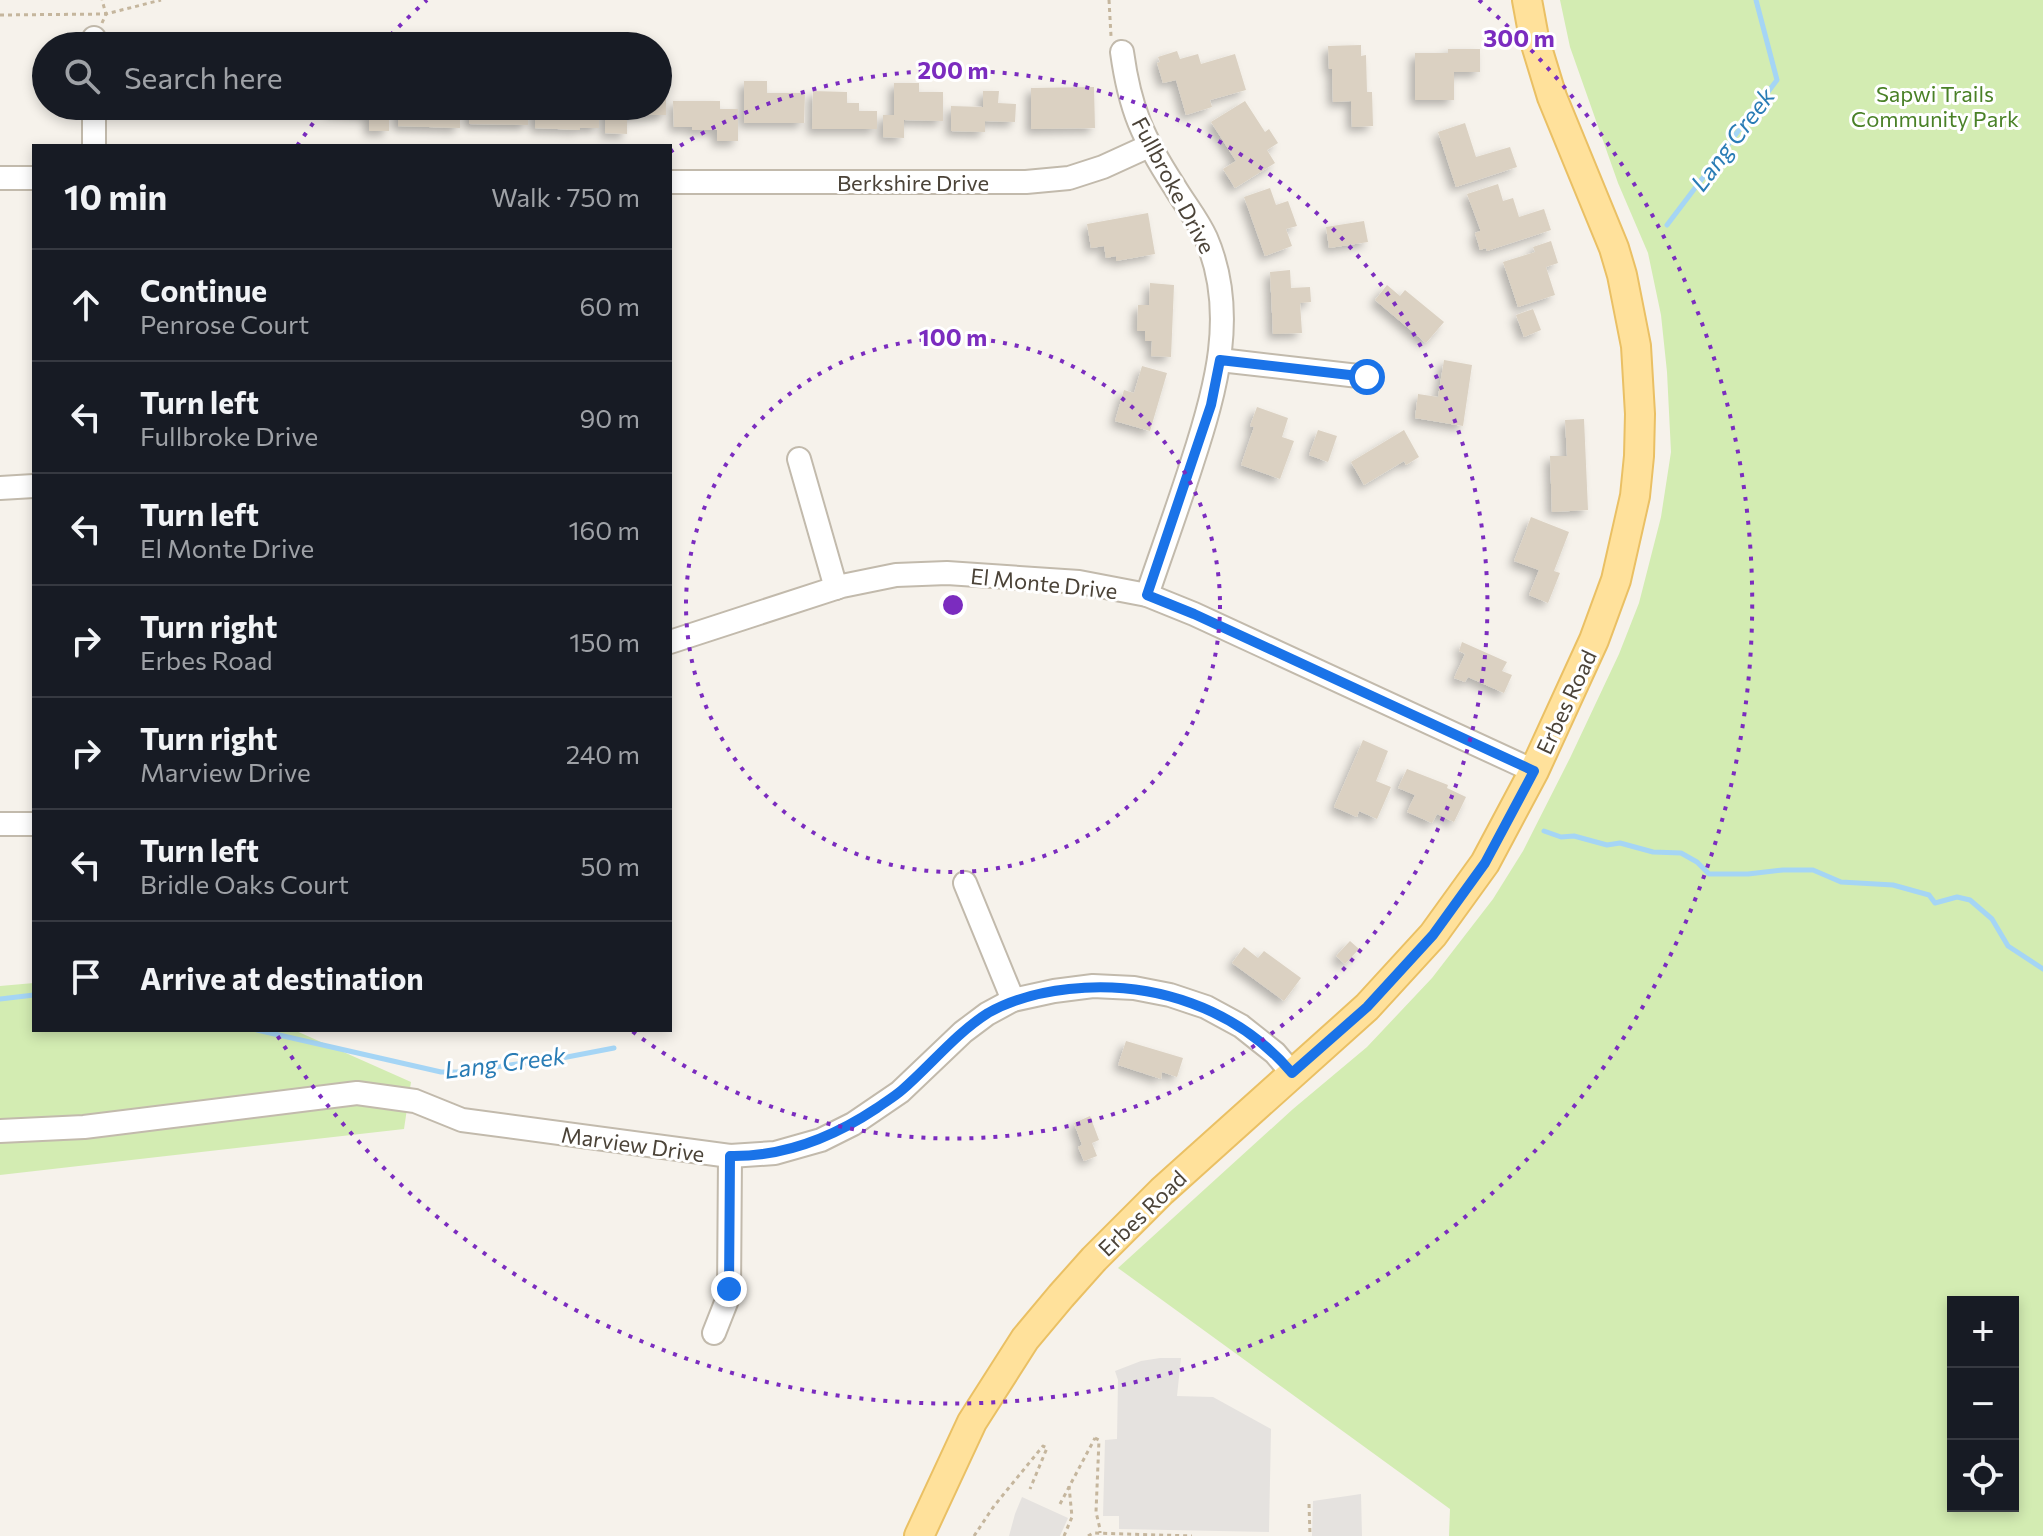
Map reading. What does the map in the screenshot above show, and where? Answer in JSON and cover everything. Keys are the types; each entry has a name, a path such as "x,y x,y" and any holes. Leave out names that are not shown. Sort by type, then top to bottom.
{"main road":[{"name":"Erbes Road","path":"919,1536 972,1422 1025,1339 1094,1259 1152,1200 1367,1007 1433,935 1485,863 1534,771 1594,640 1616,580 1635,496 1640,414 1636,346 1622,275 1609,235 1552,97 1534,38 1527,0"}],"street":[{"name":"Fullbroke Drive","path":"1122,52 1134,112 1149,146 1205,235 1213,256 1222,301 1220,360 1211,405 1147,595"},
{"path":"94,120 94,144"},
{"name":"Berkshire Drive","path":"672,182 1026,182 1069,178 1103,167 1149,146"},
{"path":"0,178 32,178"},
{"path":"1220,360 1367,377"},
{"path":"799,459 836,588"},
{"path":"0,488 32,486"},
{"name":"El Monte Drive","path":"672,641 836,588 896,575 947,573 1079,582 1147,595 1534,771"},
{"path":"0,824 32,824"},
{"path":"965,883 1013,1000"},
{"name":"Marview Drive","path":"0,1131 84,1127 357,1093 415,1101 462,1120 730,1156 775,1153 821,1140 853,1124 900,1092 963,1032 1013,1000 1093,986 1134,988 1170,995 1206,1007 1241,1026 1275,1053 1292,1073"},
{"path":"714,1333 729,1295 730,1156"}],"path":[{"path":"0,15 106,14 161,0"},
{"path":"1109,0 1111,44 1113,49 1122,52"},
{"path":"1060,1504 1095,1438 1099,1440 1096,1512 1100,1533"},
{"path":"974,1536 1043,1446 1047,1448 1030,1489"},
{"path":"1064,1536 1072,1517 1069,1486"},
{"path":"1309,1504 1310,1536"},
{"path":"1088,1536 1093,1533 1192,1536"}],"green space":[{"name":"Sapwi Trails Community Park","path":"1560,0 2043,0 2043,1536 1449,1536 1450,1509 1118,1268 1293,1109 1367,1047 1432,978 1493,899 1523,851 1619,654 1639,603 1661,517 1671,452 1661,315 1648,253 1618,183 1570,47"},
{"path":"32,983 32,1032 298,1032 411,1082 404,1129 0,1175 0,986"}],"shaded area":[{"path":"1160,1358 1181,1358 1177,1396 1213,1397 1271,1429 1269,1532 1119,1529 1119,1516 1103,1516 1105,1440 1117,1439 1118,1380 1115,1371"},
{"path":"1361,1494 1362,1536 1312,1536 1313,1501"},
{"path":"1022,1497 1068,1518 1060,1536 1009,1536"}],"building":[{"path":"1361,45 1361,56 1366,55 1367,92 1372,92 1373,126 1352,127 1351,101 1333,102 1328,46"},
{"path":"1448,49 1480,49 1480,72 1454,72 1454,100 1415,100 1415,53 1448,53"},
{"path":"1177,51 1180,59 1198,54 1201,64 1235,54 1246,90 1210,100 1212,107 1186,115 1176,80 1163,83 1157,63 1160,62 1158,57"},
{"path":"744,81 767,81 767,93 805,93 804,123 744,123"},
{"path":"894,83 919,83 919,92 943,92 943,121 904,120 904,138 883,137 883,115 894,115"},
{"path":"1094,87 1095,128 1031,129 1031,88"},
{"path":"813,91 847,92 847,103 859,103 859,111 877,111 877,129 812,129"},
{"path":"983,91 999,91 998,103 1016,104 1015,122 985,121 985,132 951,131 951,106 983,107"},
{"path":"673,101 720,101 720,109 738,109 738,141 717,141 717,130 674,127"},
{"path":"1245,101 1265,132 1269,129 1278,143 1267,150 1275,163 1235,188 1223,169 1236,161 1211,122"},
{"path":"369,120 389,120 389,131 369,131"},
{"path":"398,120 460,120 460,128 398,126"},
{"path":"469,120 528,120 528,125 469,124"},
{"path":"535,120 599,120 599,128 535,128"},
{"path":"605,120 627,120 627,134 605,133"},
{"path":"1465,123 1476,157 1510,147 1517,167 1456,187 1438,132"},
{"path":"1498,184 1503,201 1513,198 1519,217 1544,209 1551,230 1487,251 1486,248 1480,250 1475,233 1480,229 1467,194"},
{"path":"1270,188 1276,205 1288,201 1297,226 1286,229 1292,246 1265,256 1244,197"},
{"path":"1148,213 1155,254 1116,261 1116,256 1106,258 1104,246 1091,248 1087,224"},
{"path":"1364,221 1368,242 1329,248 1326,227"},
{"path":"1551,241 1558,263 1546,267 1555,295 1518,307 1503,262 1535,252 1533,247"},
{"path":"1290,270 1291,288 1310,287 1311,302 1300,303 1302,333 1273,334 1270,272"},
{"path":"1150,283 1174,285 1171,357 1151,356 1152,341 1145,341 1145,331 1137,331 1138,305 1149,305"},
{"path":"1387,285 1400,296 1405,290 1444,322 1426,343 1375,300"},
{"path":"1533,309 1541,330 1524,337 1516,315"},
{"path":"1444,360 1472,365 1463,426 1415,418 1418,394 1438,397"},
{"path":"1142,366 1167,373 1150,431 1115,421 1124,390 1134,393"},
{"path":"1257,407 1288,418 1282,437 1294,441 1280,479 1241,465 1254,427 1250,426"},
{"path":"1584,419 1588,510 1552,512 1550,456 1567,456 1565,420"},
{"path":"1318,430 1337,436 1328,462 1309,455"},
{"path":"1404,430 1419,457 1406,465 1404,461 1364,485 1351,462"},
{"path":"1531,517 1569,532 1554,571 1560,573 1548,603 1529,595 1539,570 1514,561"},
{"path":"1462,642 1507,662 1502,671 1512,675 1504,693 1468,677 1465,682 1454,678 1465,654 1459,651"},
{"path":"1363,740 1388,751 1376,781 1391,787 1377,819 1359,811 1357,817 1334,807"},
{"path":"1407,769 1448,785 1447,788 1466,797 1454,822 1437,814 1432,823 1407,812 1415,795 1398,788"},
{"path":"1350,941 1359,949 1345,964 1336,956"},
{"path":"1244,947 1258,958 1264,951 1301,978 1284,1001 1232,963"},
{"path":"1126,1041 1183,1058 1177,1077 1162,1072 1161,1079 1118,1065"},
{"path":"1090,1116 1099,1140 1092,1143 1097,1156 1084,1161 1074,1123"}],"waterway":[{"name":"Lang Creek","path":"1667,225 1777,80 1756,0"},
{"path":"1544,831 1607,845 1620,843 1653,852 1681,853 1709,874 1813,870 1841,882 1893,885 1929,895 1935,903 1957,897 1970,900 1992,919 2008,946 2043,969"},
{"name":"Lang Creek","path":"0,999 32,995"},
{"name":"Lang Creek","path":"266,1032 441,1072 541,1062 614,1048"}],"route":[{"path":"729,1289 730,1156 775,1153 821,1140 853,1124 900,1092 940,1052 987,1014 1013,1000 1054,991 1093,986 1134,988 1170,995 1206,1007 1241,1026 1275,1053 1292,1073 1367,1007 1433,935 1485,863 1534,771 1147,595 1211,405 1220,360 1367,377"}]}
